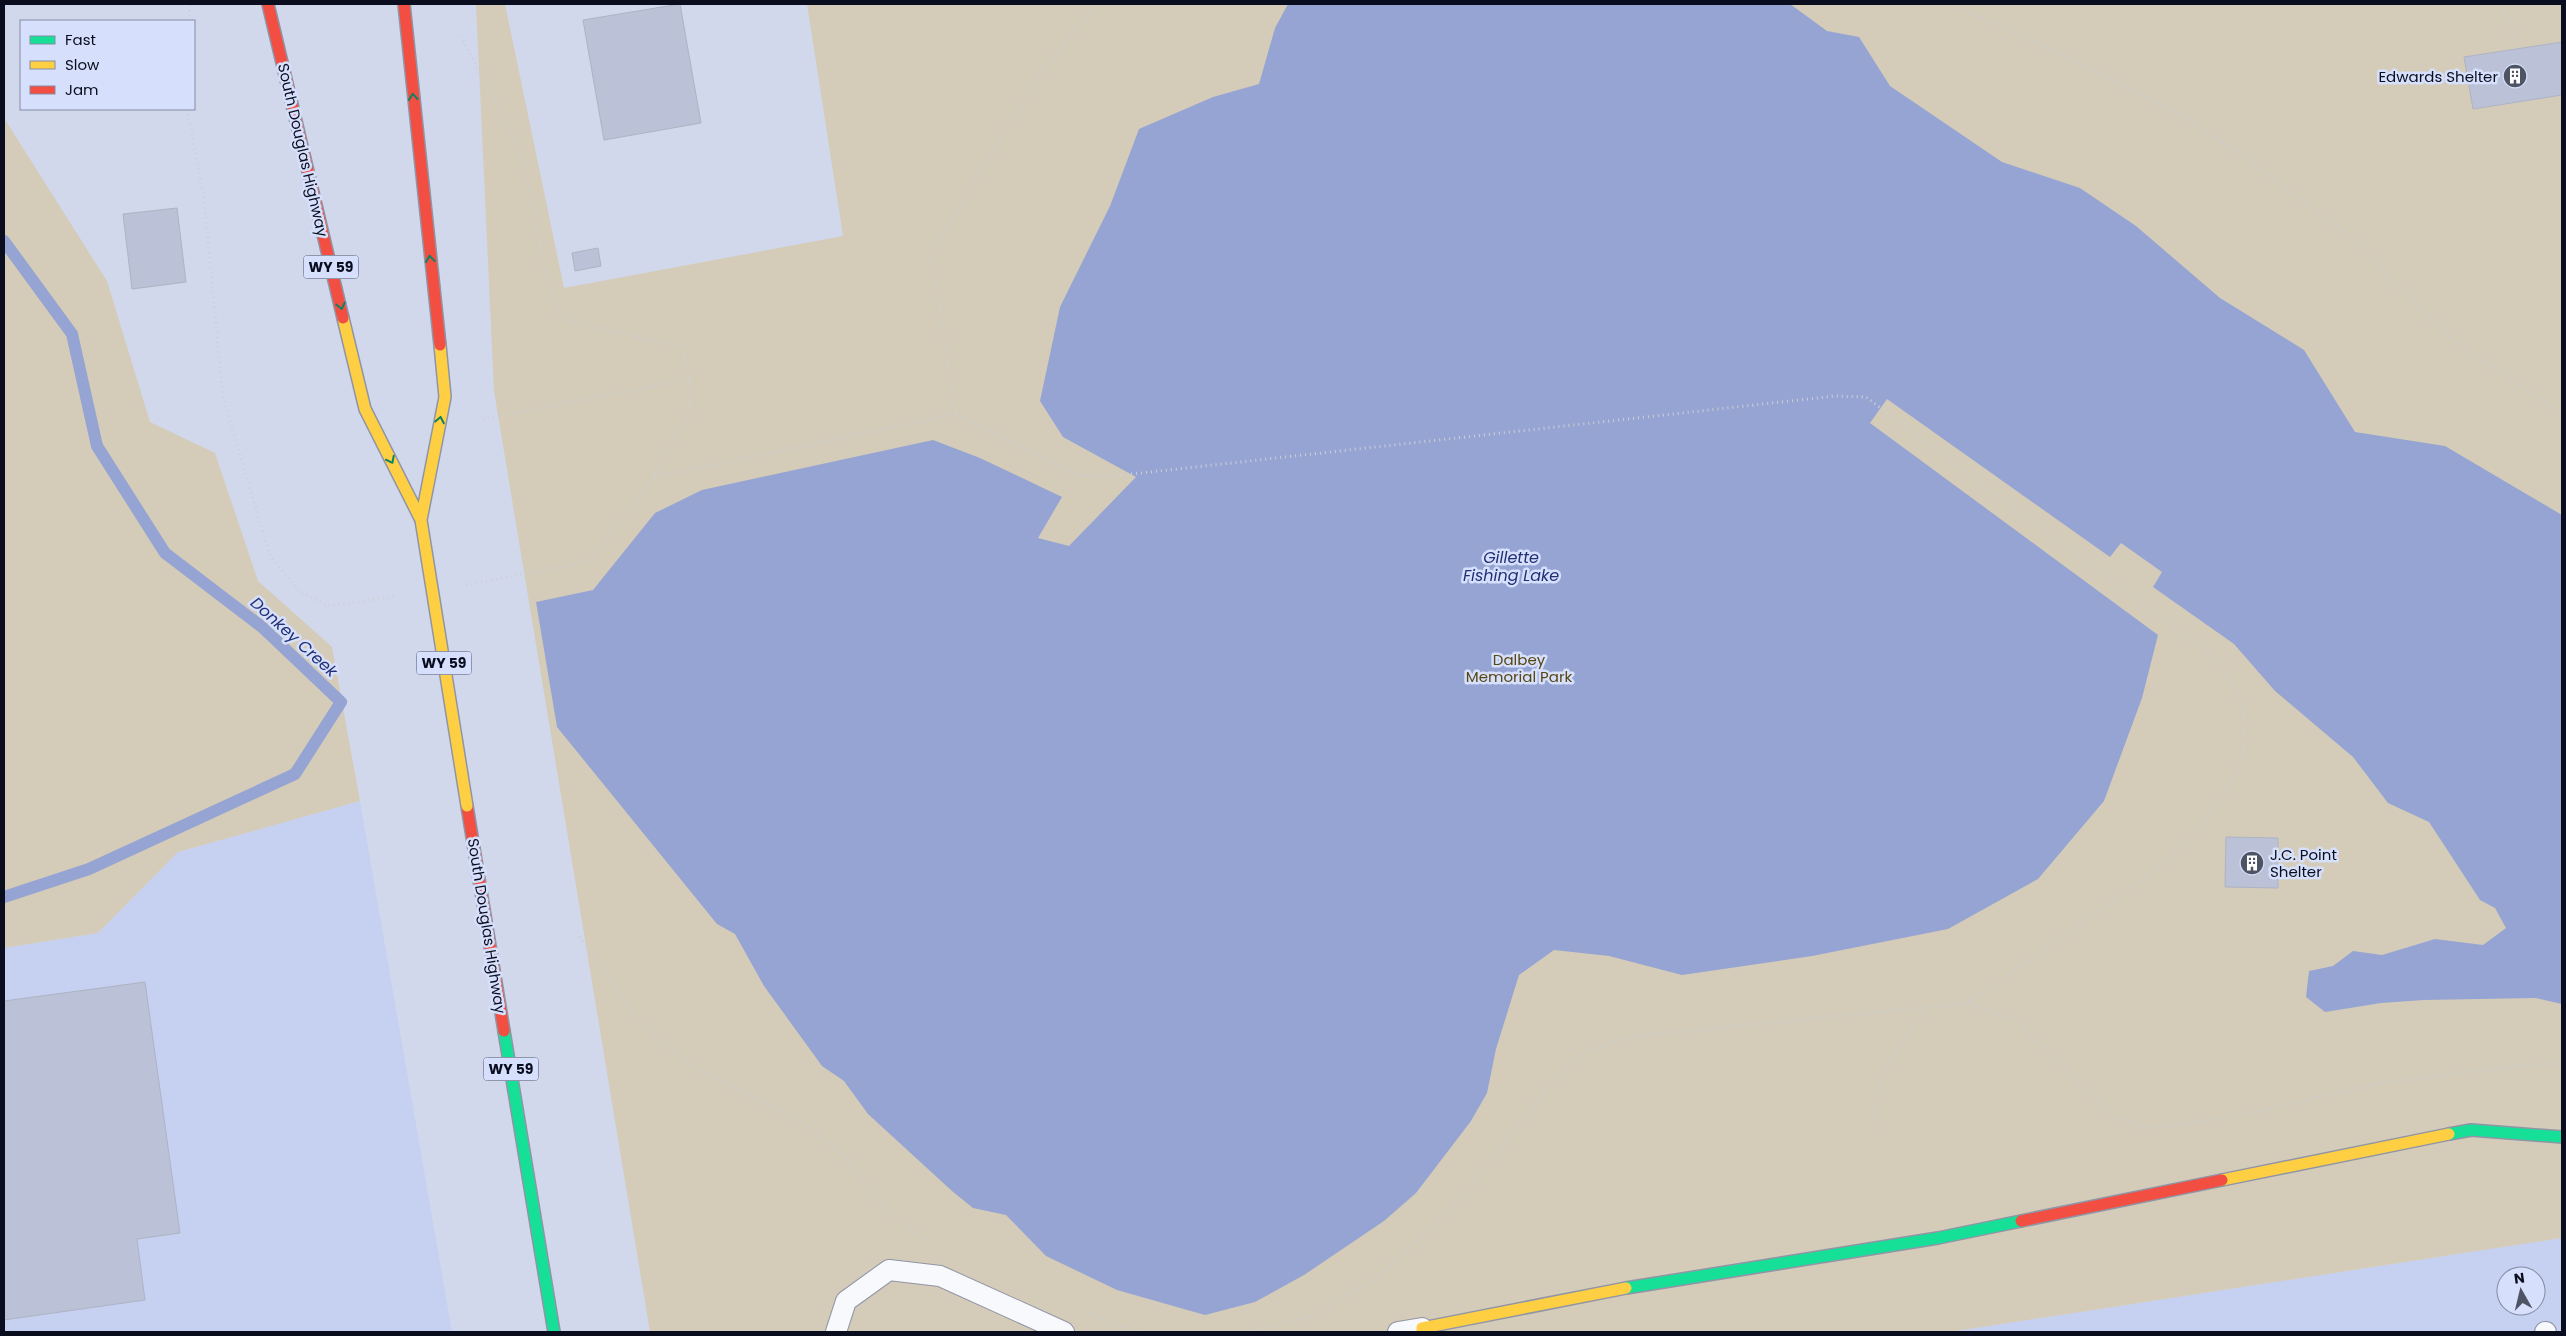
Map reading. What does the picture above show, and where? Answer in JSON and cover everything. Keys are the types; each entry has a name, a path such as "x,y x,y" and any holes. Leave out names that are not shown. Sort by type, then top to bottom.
{"main road":[{"name":"South Douglas Highway","path":"268,4 365,409 421,520 554,1332"},
{"name":"South Douglas Highway","path":"404,4 445,397 421,520"},
{"path":"1422,1330 1651,1283 1938,1238 2471,1130 2562,1136"}],"lane":[{"path":"836,1332 846,1301 889,1270 940,1276 1064,1332"},
{"path":"1398,1332 1422,1330"}],"path":[{"path":"189,20 190,4"},
{"path":"955,414 932,253 1042,72 1088,14 1100,4"},
{"path":"1951,4 2068,57 2184,117 2229,146 2322,212 2353,238 2407,296 2458,344 2562,414"},
{"path":"2501,4 2519,49"},
{"path":"483,419 690,380"},
{"path":"654,477 955,414 1076,475 1105,477 1835,396 1866,397 1883,407 2224,664 2243,708 2244,752 2226,795 2190,839 2144,880 1968,1003"},
{"path":"576,933 597,958 632,1012 662,1043 705,1073 808,1125 846,1158 887,1212 930,1244"},
{"path":"1248,1332 1315,1315 1374,1279 1418,1240 1466,1193 1550,1084 1587,1051 1625,1037 1968,1003 2015,1020 2115,1117 2144,1128 2233,1117 2382,1083 2497,1068 2562,1063"},
{"path":"1875,1130 1878,1088 1897,1050 1929,1006"},
{"path":"1080,1309 1125,1328 1143,1332"}],"shaded area":[{"path":"360,801 452,1332 4,1332 4,948 98,933 178,852"},
{"path":"2562,1238 2562,1332 1950,1332"}],"green space":[{"name":"Dalbey Memorial Park","path":"476,4 505,4 564,288 843,236 807,4 2562,4 2562,1238 1950,1332 650,1332 494,391"},
{"path":"4,118 107,281 150,422 215,453 258,581 332,647 360,801 178,852 98,933 4,948"}],"water":[{"name":"Gillette Fishing Lake","path":"1288,4 1790,4 1827,31 1859,37 1890,86 2002,162 2080,188 2136,226 2220,298 2304,350 2355,432 2445,446 2562,515 2562,1004 2536,998 2424,1000 2381,1003 2325,1012 2306,997 2309,971 2333,966 2353,951 2382,955 2435,939 2483,945 2506,928 2495,908 2480,900 2429,822 2388,803 2353,757 2275,691 2234,644 2153,587 2162,572 2121,543 2110,557 1887,399 1870,423 2158,635 2142,698 2104,801 2038,879 1948,929 1812,956 1682,975 1609,956 1554,950 1519,975 1496,1049 1487,1093 1471,1121 1416,1193 1384,1221 1304,1275 1255,1302 1205,1315 1117,1290 1046,1256 1006,1215 973,1208 868,1114 844,1081 822,1066 764,986 735,934 717,924 557,727 536,602 593,590 655,513 702,490 933,440 980,458 1062,497 1038,538 1069,546 1136,477 1063,437 1040,401 1060,307 1110,206 1139,129 1213,97 1259,84 1275,28"}],"building":[{"path":"680,4 701,123 604,140 583,20"},
{"name":"Edwards Shelter","path":"2562,42 2562,95 2473,109 2464,57"},
{"path":"177,208 186,282 132,289 123,214"},
{"path":"598,248 601,266 575,271 572,253"},
{"name":"J.C. Point Shelter","path":"2226,837 2278,838 2278,888 2225,887"},
{"path":"145,982 180,1233 137,1239 145,1300 4,1320 4,1001"}],"waterway":[{"name":"Donkey Creek","path":"4,241 72,334 97,446 165,553 262,627 341,702 295,774 89,869 4,897"}],"traffic: fast":[{"path":"504,1031 554,1332"},
{"path":"2449,1134 2471,1130 2562,1137"},
{"path":"1626,1288 1938,1238 2021,1221"}],"traffic: slow":[{"path":"343,318 365,409 421,520"},
{"path":"421,520 445,397 440,345"},
{"path":"421,520 467,806"},
{"path":"2222,1180 2449,1134"},
{"path":"1422,1332 1422,1328 1626,1288"}],"traffic: jam":[{"path":"268,4 343,318"},
{"path":"404,4 440,345"},
{"path":"467,806 504,1031"},
{"path":"2021,1221 2222,1180"}],"place":[{"name":"Edwards Shelter","path":"2515,76"},
{"name":"J.C. Point Shelter","path":"2252,863"}]}
